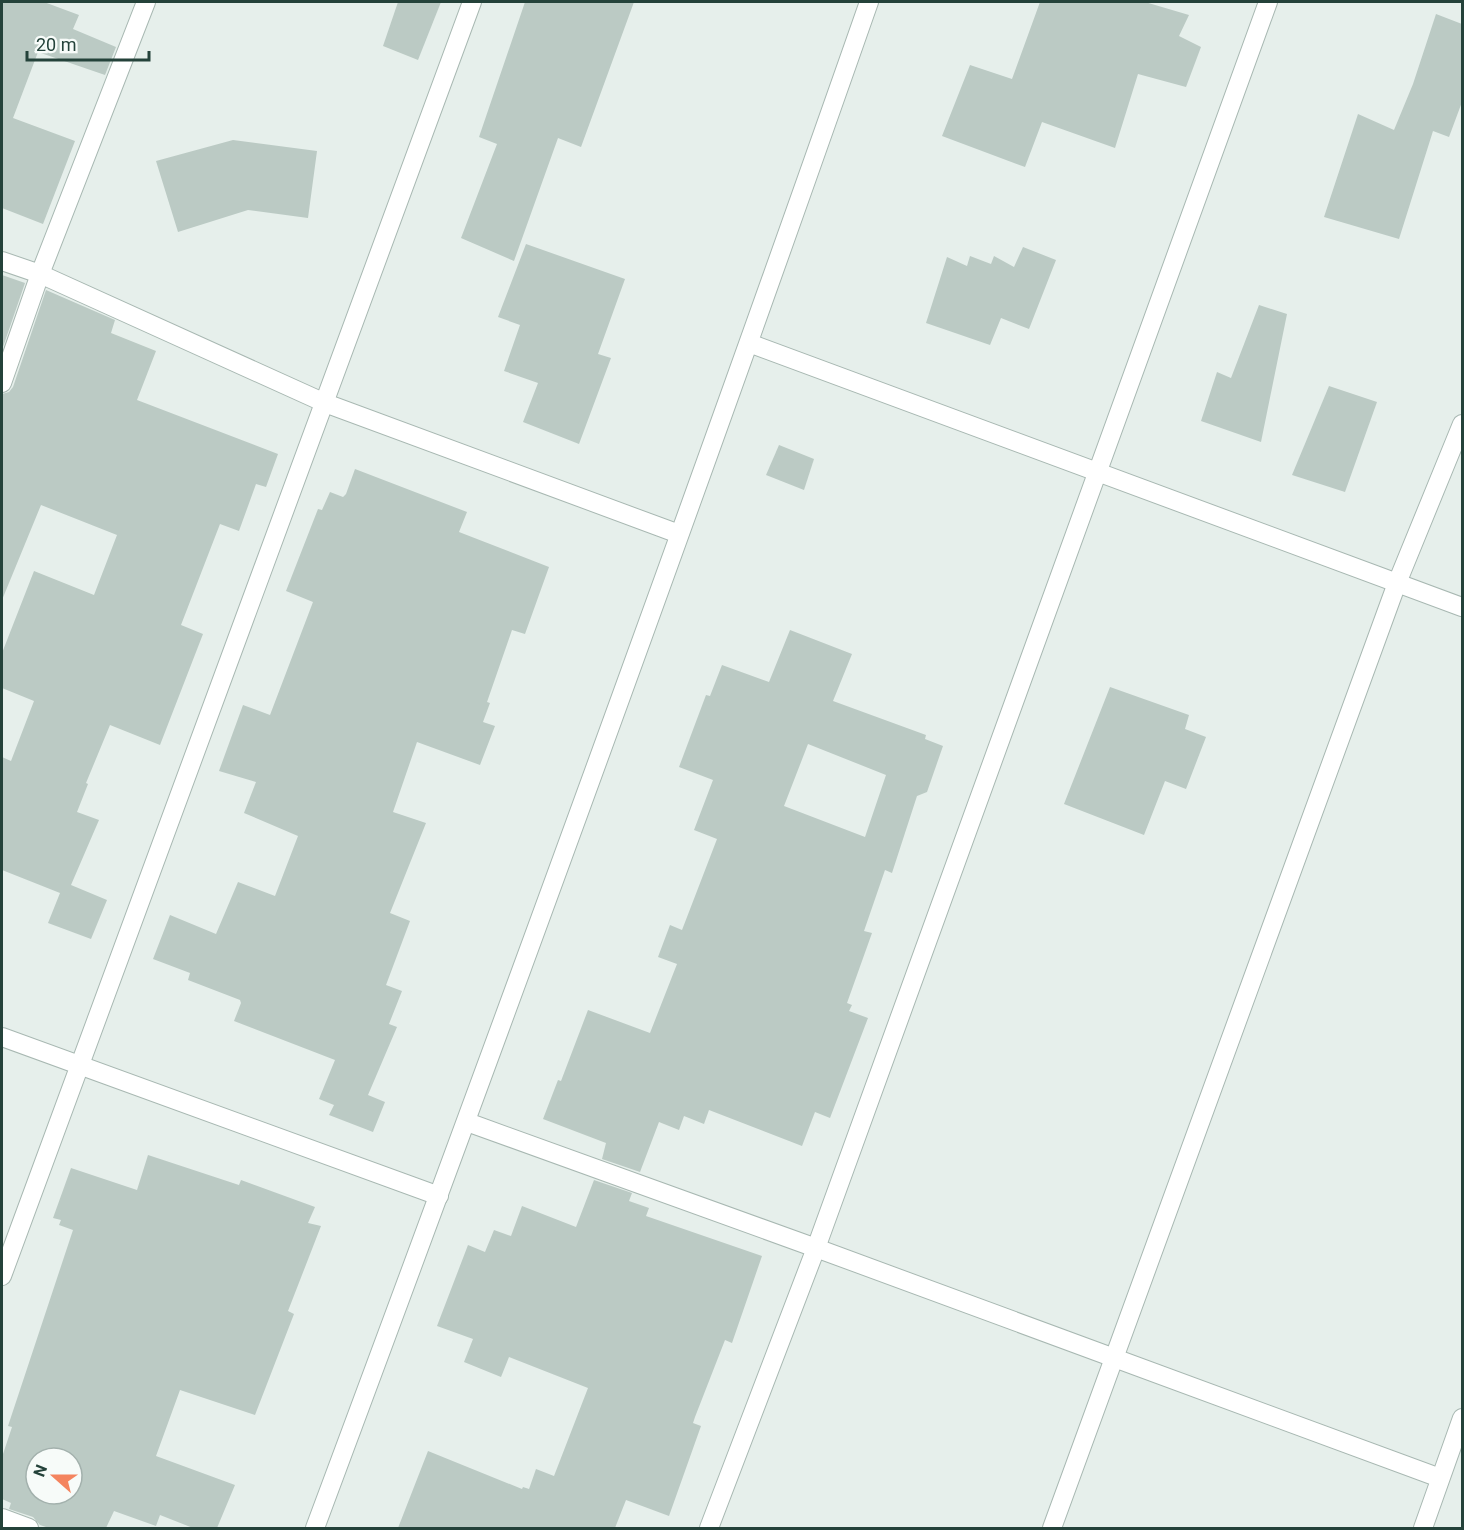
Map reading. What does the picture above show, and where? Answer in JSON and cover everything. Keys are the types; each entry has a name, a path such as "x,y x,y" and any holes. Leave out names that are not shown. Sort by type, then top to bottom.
{"street":[{"path":"2,383 40,274 146,2"},
{"path":"2,1276 472,2"},
{"path":"315,1528 467,1122 749,344 868,2"},
{"path":"710,1528 816,1248 1071,546 1096,470 1268,2"},
{"path":"2,261 40,274 325,403 679,534"},
{"path":"749,344 1096,470 1462,607"},
{"path":"1052,1528 1397,583 1462,424"},
{"path":"2,1037 439,1196"},
{"path":"467,1122 1115,1357 1440,1478"},
{"path":"1423,1528 1462,1418"},
{"path":"2,1518 29,1528"}],"building":[{"path":"2,2 44,2 79,15 73,29 116,47 105,75 38,52 13,118 75,141 43,224 2,208"},
{"path":"398,2 441,2 418,60 383,46"},
{"path":"525,2 634,2 581,147 558,138 514,261 461,238 497,144 479,137"},
{"path":"1040,2 1145,2 1189,15 1179,36 1201,47 1186,87 1138,74 1115,148 1042,122 1025,167 942,136 970,65 1012,79"},
{"path":"1436,14 1462,24 1462,102 1449,137 1433,131 1399,239 1324,217 1358,114 1394,130 1413,84"},
{"path":"233,140 317,151 308,218 248,210 178,232 156,161"},
{"path":"526,244 625,279 598,354 611,358 579,444 523,422 538,383 504,371 520,325 498,317"},
{"path":"1023,247 1056,260 1029,329 1001,318 990,345 926,323 947,257 967,266 970,256 991,264 994,256 1014,267"},
{"path":"2,275 25,283 2,350"},
{"path":"46,290 115,320 111,333 156,351 137,400 278,454 266,487 256,484 239,531 220,524 181,625 203,634 160,745 110,725 86,783 88,784 77,812 99,820 71,885 107,900 91,939 48,923 60,893 2,870 2,757 11,761 34,701 2,688 2,653 34,571 94,595 117,535 41,505 2,600 2,394 9,392 13,387"},
{"path":"1259,305 1287,314 1261,442 1201,421 1217,372 1231,378"},
{"path":"1329,386 1377,402 1345,492 1292,475"},
{"path":"779,445 814,459 804,490 766,475"},
{"path":"355,469 467,512 459,532 549,567 525,634 512,630 487,702 490,703 483,722 495,726 480,765 417,742 393,812 426,823 390,913 410,921 386,985 402,991 389,1024 397,1027 368,1095 385,1102 373,1132 329,1115 334,1105 319,1099 335,1060 234,1021 240,1000 188,980 190,973 153,959 170,915 216,934 238,882 275,896 298,836 244,813 256,782 219,771 243,705 270,715 313,602 286,591 318,509 322,510 330,492 343,497 346,494"},
{"path":"790,630 852,654 833,701 926,735 925,739 943,746 927,792 917,796 892,873 885,870 864,931 872,933 847,1003 852,1005 849,1011 868,1018 830,1118 815,1112 802,1146 709,1110 704,1124 684,1116 679,1130 659,1122 640,1172 602,1159 606,1143 543,1119 558,1080 561,1081 588,1010 650,1033 677,964 658,957 670,925 682,930 717,839 694,830 713,780 679,767 706,695 710,696 722,665 769,682","holes":["808,744 886,775 865,837 784,806"]},
{"path":"1110,687 1189,715 1185,729 1206,737 1186,789 1165,781 1144,835 1064,804"},
{"path":"148,1155 239,1185 241,1180 315,1207 308,1223 321,1226 288,1311 294,1314 255,1415 180,1390 156,1456 235,1485 217,1528 193,1528 160,1515 156,1526 114,1511 106,1528 49,1528 40,1525 33,1517 9,1509 11,1503 2,1499 2,1457 12,1427 8,1426 73,1230 59,1225 61,1220 53,1218 71,1168 137,1190"},
{"path":"594,1180 632,1193 629,1201 649,1208 646,1216 762,1256 732,1343 725,1340 695,1417 693,1423 701,1426 669,1516 626,1500 615,1528 398,1528 428,1451 522,1489 523,1487 529,1489 536,1469 554,1476 588,1388 509,1357 501,1377 464,1362 473,1339 437,1326 468,1245 485,1252 494,1230 511,1236 522,1206 576,1227"}]}
